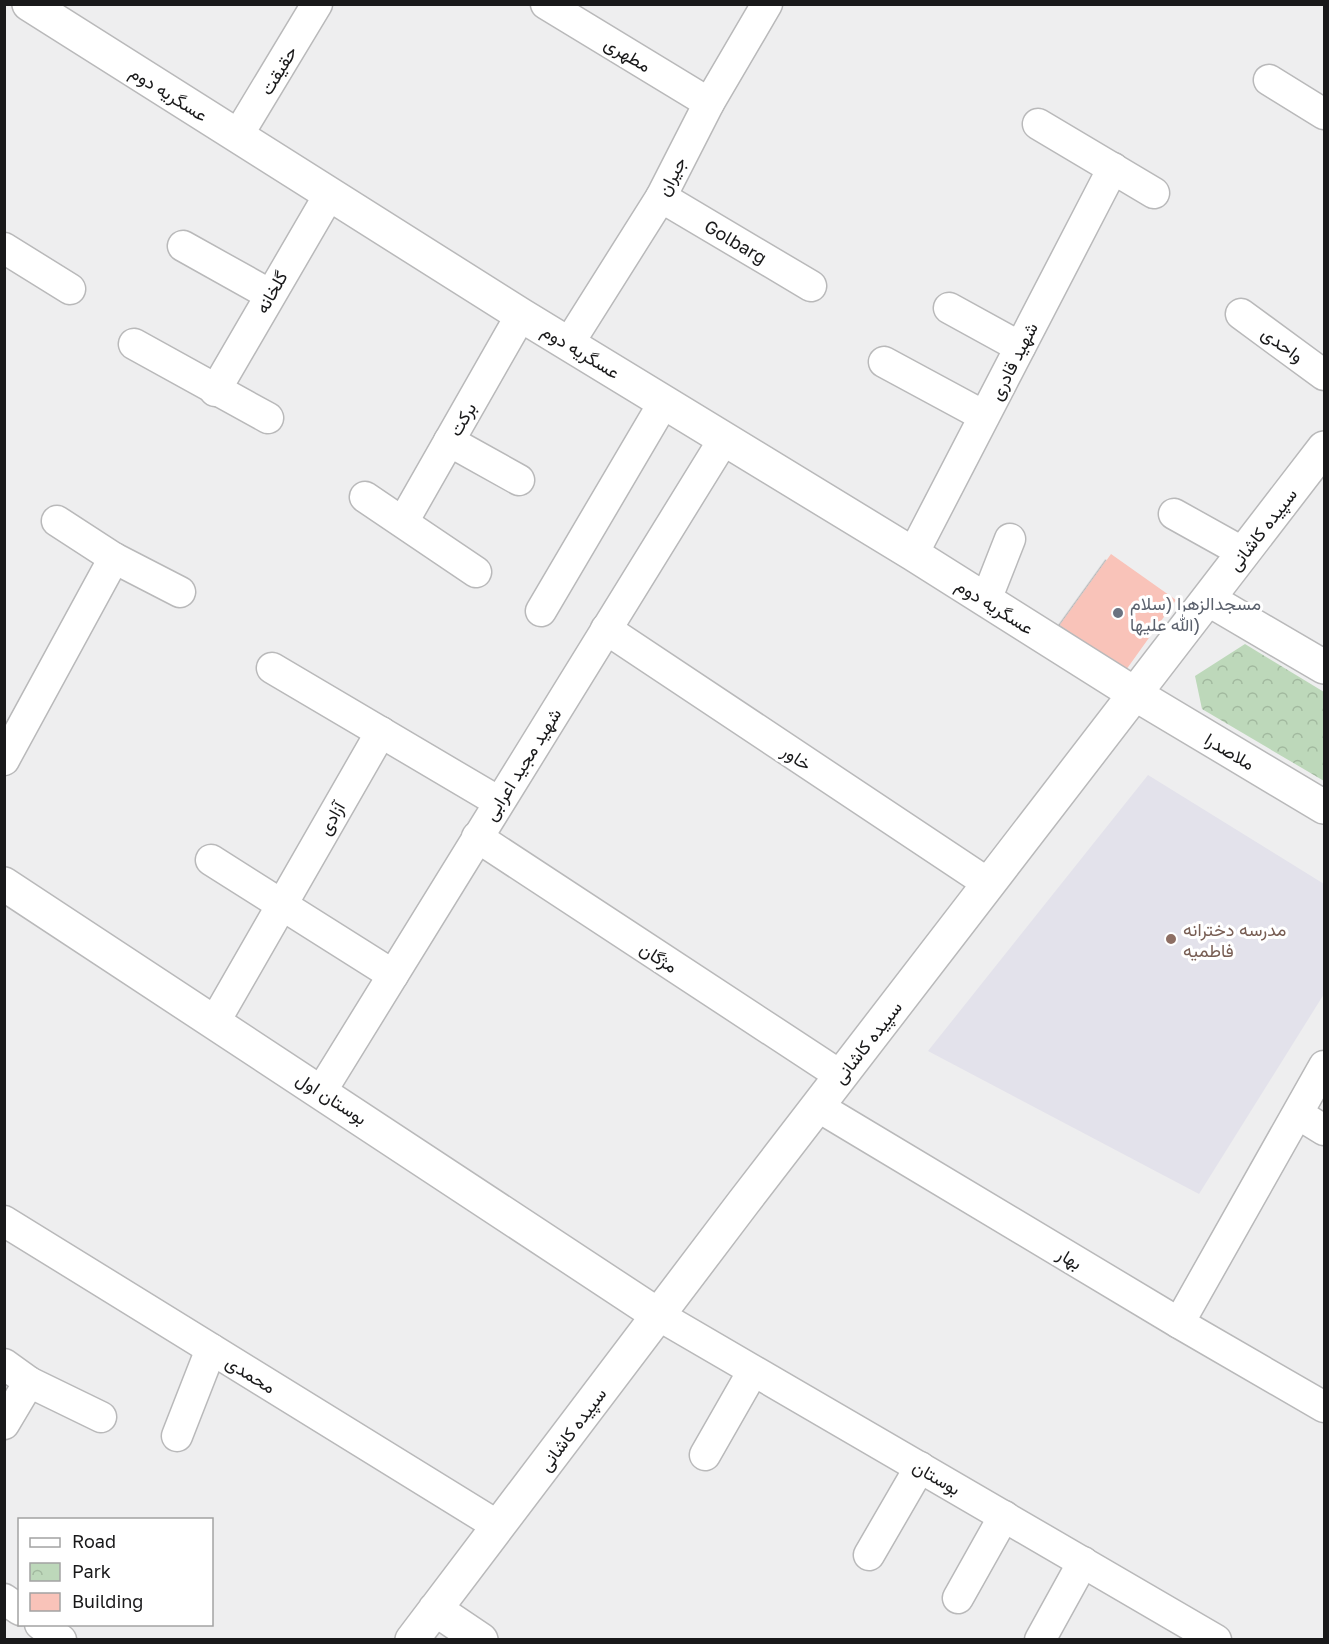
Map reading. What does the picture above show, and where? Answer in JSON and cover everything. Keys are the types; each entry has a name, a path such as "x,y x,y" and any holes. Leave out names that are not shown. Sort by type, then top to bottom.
{"street":[{"name":"حقیقت","path":"238,135 317,4"},
{"name":"مطهری","path":"546,4 709,104"},
{"name":"جیران","path":"569,343 661,197 709,104 767,4"},
{"name":"عسگریه دوم","path":"41,8 329,195 913,554 1135,694"},
{"path":"1269,80 1324,114"},
{"path":"1038,124 1154,193"},
{"name":"شهید قادری","path":"913,554 1113,168"},
{"name":"گلخانه","path":"215,391 269,294 329,195"},
{"name":"Golbarg","path":"661,197 811,286"},
{"path":"183,246 269,294"},
{"path":"4,248 70,289"},
{"path":"949,308 1020,347"},
{"name":"واحدی","path":"1241,314 1324,375"},
{"name":"برکت","path":"403,522 521,315"},
{"path":"134,344 215,391 268,418"},
{"path":"884,362 984,416"},
{"path":"541,611 664,402"},
{"name":"شهید مجید اعرابی","path":"322,1090 724,439"},
{"path":"449,441 519,480"},
{"name":"سپیده کاشانی","path":"412,1640 817,1106 1208,599 1322,458"},
{"path":"365,496 476,572"},
{"path":"1174,514 1244,553"},
{"path":"57,521 114,558 180,592"},
{"path":"986,600 1010,539"},
{"path":"4,760 114,558"},
{"path":"1208,599 1324,668"},
{"name":"خاور","path":"606,629 989,884"},
{"path":"272,668 499,802"},
{"name":"ملاصدرا","path":"1135,694 1324,807"},
{"name":"آزادی","path":"214,1023 381,732"},
{"name":"مژگان","path":"477,837 841,1076"},
{"path":"212,860 393,975"},
{"name":"بوستان اول","path":"4,884 214,1023 322,1090 658,1315"},
{"path":"1179,1323 1324,1066"},
{"name":"بهار","path":"817,1106 1324,1407"},
{"path":"1298,1114 1324,1130"},
{"name":"محمدی","path":"4,1221 498,1526"},
{"name":"بوستان","path":"658,1315 1216,1640"},
{"path":"177,1436 211,1349"},
{"path":"4,1364 29,1382 101,1417"},
{"path":"705,1455 753,1371"},
{"path":"4,1425 29,1382"},
{"path":"869,1555 920,1467"},
{"path":"958,1598 1004,1516"},
{"path":"1040,1640 1083,1562"},
{"path":"4,1599 18,1609"},
{"path":"435,1609 481,1640"},
{"path":"42,1626 60,1640"}],"shaded area":[{"name":"مدرسه دخترانه فاطمیه","path":"1148,775 1324,884 1324,994 1199,1194 928,1051"}],"green space":[{"path":"1245,644 1324,692 1324,781 1202,709 1195,676"}],"building":[{"name":"مسجدالزهرا (سلام الله علیها)","path":"1111,554 1176,600 1126,670 1060,625"}],"place":[{"name":"مسجدالزهرا (سلام الله علیها)","path":"1118,613"},
{"name":"مدرسه دخترانه فاطمیه","path":"1171,939"}]}
